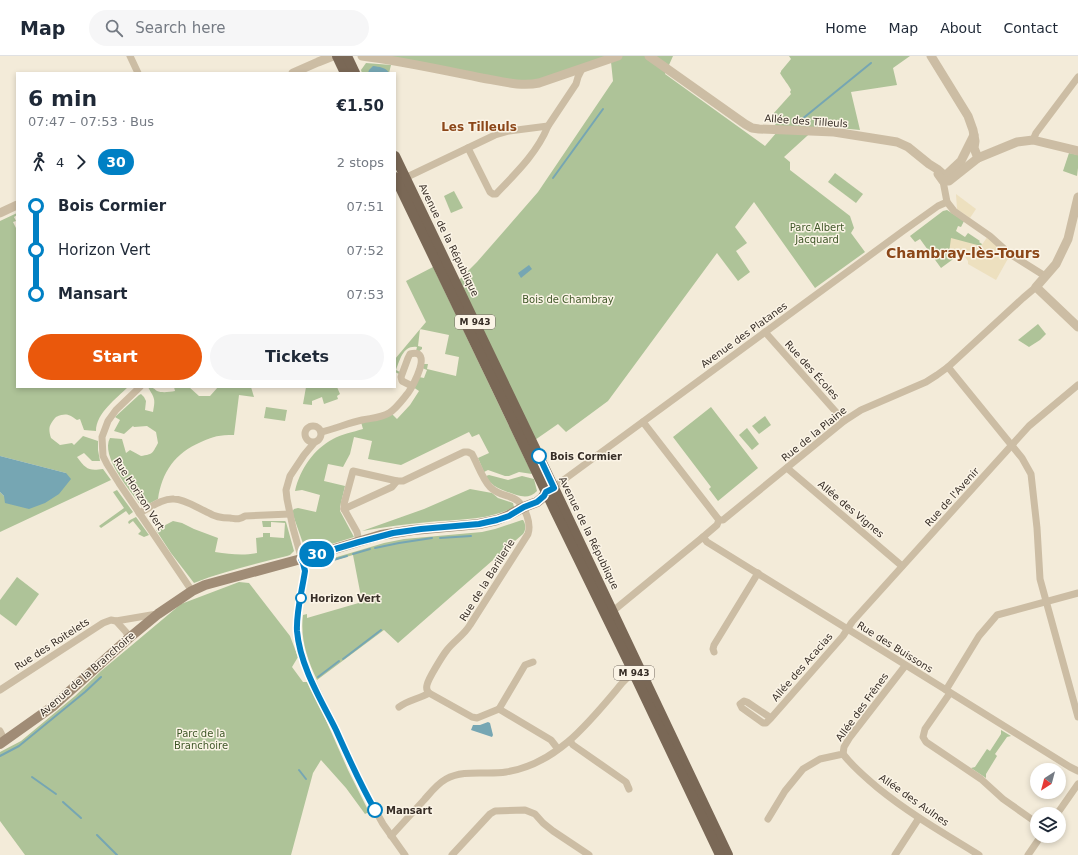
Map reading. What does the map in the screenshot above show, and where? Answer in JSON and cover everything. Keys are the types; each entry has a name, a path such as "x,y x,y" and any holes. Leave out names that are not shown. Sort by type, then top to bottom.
{"main road":[{"path":"337,56 345,72"},
{"path":"347,56 355,72"},
{"name":"Avenue de la République","path":"396,160 400,177 550,490 613,610 637,670 720,855"},
{"path":"301,559 381,535 413,530 479,524 492,521 509,516 540,500 550,490"},
{"name":"Avenue de la République","path":"550,490 554,509 637,670 728,855"},
{"path":"526,506 542,505 554,509"},
{"name":"Avenue de la Branchoire","path":"2,742 52,707 129,638 158,614 192,591 301,559"}],"street":[{"path":"130,56 138,72"},
{"path":"295,72 333,56"},
{"path":"362,56 386,59 526,85 539,83 618,56"},
{"name":"Allée des Tilleuls","path":"649,56 752,128 834,132 897,142 908,147 929,164 944,179"},
{"path":"931,56 968,116 974,135 974,148 980,157"},
{"path":"468,148 490,192 496,194 538,146 548,126 571,93 582,69"},
{"path":"567,73 573,83 571,93"},
{"path":"1033,140 1036,133 1078,77"},
{"path":"400,177 501,133 548,126"},
{"path":"944,179 961,161 974,135"},
{"path":"944,179 951,180 966,166 980,157 1017,142 1033,140 1078,151"},
{"path":"944,179 947,202 954,211 990,236 1010,254 1045,276"},
{"path":"1078,197 1068,239 1056,264 1036,287 1078,327"},
{"name":"Avenue des Platanes","path":"550,490 938,206 947,202"},
{"path":"0,213 16,205"},
{"name":"Rue de la Plaine","path":"613,610 718,525 719,520 723,520 844,420 861,410 926,382 948,367 1036,287"},
{"name":"Rue des Écoles","path":"765,332 844,420"},
{"path":"948,367 1022,458 1031,474 1037,528 1040,579 1075,694 1078,717"},
{"name":"Rue de l'Avenir","path":"848,629 852,622 1029,426 1078,385"},
{"path":"321,432 390,413 408,393 412,386"},
{"name":"Rue Horizon Vert","path":"139,388 116,410 106,425 102,437 103,456 139,513 192,591"},
{"path":"643,422 719,520"},
{"path":"314,443 306,439 305,434 308,427 314,426 321,432"},
{"path":"321,432 318,442 314,443 304,455 290,476 286,490 286,499 305,571 297,630 302,657 369,799 391,836 405,855"},
{"path":"359,542 356,532 344,509 353,471 397,482 403,481 460,453 468,452 473,456 490,487 518,500 526,506"},
{"name":"Allée des Vignes","path":"787,468 902,566"},
{"path":"344,509 392,487 397,482"},
{"path":"139,513 162,502 174,499 196,506 210,514 225,518 239,519 245,516 290,514"},
{"name":"Rue de la Barillerie","path":"429,693 426,689 427,682 445,653 470,625 528,534 530,523 526,506"},
{"name":"Rue des Buissons","path":"703,537 707,542 905,666 1078,771"},
{"path":"714,652 714,645 758,573"},
{"path":"1030,818 1003,799 982,779 926,742 923,737 925,729 979,636 997,615 1078,593"},
{"name":"Rue des Roitelets","path":"0,690 103,623 111,620 116,621 158,614"},
{"path":"116,621 126,632 129,638"},
{"name":"Allée des Acacias","path":"771,718 848,629"},
{"path":"399,707 406,702 423,697 429,693 472,717 477,718 499,710 525,665 533,662"},
{"name":"Allée des Frênes","path":"768,819 785,791 803,768 820,759 843,754 844,747 850,737 905,666"},
{"path":"391,836 436,786 446,778 456,775 517,770 534,764 570,741 623,682 637,670"},
{"path":"499,710 551,740 558,749"},
{"path":"0,731 2,742"},
{"path":"570,741 573,745 626,782 629,789"},
{"name":"Allée des Aulnes","path":"843,754 852,765 887,796 979,855"},
{"path":"1062,807 1078,784"},
{"path":"452,855 490,814 495,811 525,810 535,814 553,832 589,855"},
{"path":"895,855 920,818"},
{"path":"1028,855 1036,843"}],"green space":[{"name":"Bois de Chambray","path":"385,56 673,56 665,74 765,146 777,132 773,114 791,94 791,90 780,73 791,59 789,56 910,56 893,68 897,85 851,92 860,130 818,126 784,157 790,162 790,170 850,216 854,228 851,233 865,252 815,288 754,202 735,227 747,243 736,251 750,272 738,281 717,253 608,401 566,432 558,424 532,442 456,283 477,262 538,192 613,81 611,62 533,84"},
{"path":"366,63 391,65 389,72 362,72 361,70"},
{"path":"1069,153 1078,155 1077,176 1063,171"},
{"path":"835,173 863,194 856,203 828,182"},
{"path":"454,191 463,208 451,213 444,196"},
{"path":"947,210 964,221 961,227 958,226 956,231 965,237 968,233 982,244 981,246 949,253 956,257 941,268 920,239 915,242 910,236 943,211"},
{"path":"16,213 14,217 16,221 13,222 16,228 16,388 127,388 103,412 99,418 96,431 84,430 80,419 77,420 67,415 56,417 50,427 51,438 60,445 72,443 74,445 83,436 98,441 100,461 92,461 84,453 77,457 88,468 94,470 103,469 111,480 0,532 0,492 4,496 66,473 0,456 0,221"},
{"path":"433,267 532,474 519,472 505,476 488,470 484,472 478,458 489,453 479,434 472,437 469,432 401,465 368,459 372,441 354,437 350,454 343,467 328,464 324,481 345,486 340,511 354,537 306,552 292,512 294,509 298,508 316,512 320,495 302,490 295,491 300,475 314,454 333,439 344,434 363,429 361,422 392,414 397,419 410,405 419,391 413,387 419,377 424,378 427,370 422,368 424,364 428,364 427,369 456,376 459,357 445,354 449,335 420,329 426,322 406,281"},
{"path":"1038,324 1046,334 1040,340 1029,347 1018,340"},
{"path":"420,329 418,346 422,347 422,349 418,352 416,351 417,347 408,348 403,354 396,370 396,358"},
{"path":"149,388 153,388 157,391 163,392 175,391 174,388 190,388 199,396 210,396 217,388 251,388 254,397 239,395 234,435 213,437 192,446 184,452 171,464 163,480 158,499 143,507 118,473 109,454 108,445 110,438 122,439 126,453 130,450 141,456 150,454 153,451 158,443 156,432 147,426 133,426 124,434 114,431 120,420 115,417 139,395 141,394 146,401 145,410 153,412 154,398"},
{"path":"306,388 337,388 340,394 337,396 338,399 324,404 322,397 312,401 312,405 303,404"},
{"path":"266,407 287,410 285,421 264,418"},
{"path":"711,407 758,468 718,501 709,489 711,487 673,437"},
{"path":"765,416 771,425 759,434 752,426"},
{"path":"747,428 759,444 752,450 739,435"},
{"path":"489,475 508,480 522,476 534,479 537,491 530,496 513,494 499,489 489,481 486,476"},
{"path":"470,489 492,493 498,498 513,503 514,507 494,515 472,519 412,524 362,531 424,509"},
{"path":"117,490 133,512 129,515 126,511 101,528 99,526 124,508 113,492"},
{"path":"136,517 149,535 144,537 138,534 141,531 133,521 129,524 128,522 130,520"},
{"path":"522,520 525,527 523,534 398,643 384,630 317,680 310,664 303,640 303,615 307,614 307,618 362,602 353,555 311,567 310,565 384,543 404,539 482,532"},
{"path":"173,521 182,523 218,538 215,552 241,555 257,553 256,538 263,537 263,533 270,533 270,537 284,538 285,523 271,522 271,527 263,527 262,521 285,521 294,551 287,556 228,571 194,583 171,553 156,530"},
{"path":"17,577 39,594 16,626 0,614 0,600"},
{"name":"Parc de la Branchoire","path":"239,582 249,583 290,636 298,657 292,667 303,682 309,682 348,770 369,812 365,814 346,788 321,760 313,773 291,855 25,855 0,821 0,752 21,741 181,604"},
{"path":"1001,730 1011,736 1007,737 995,754 997,756 986,774 986,778 971,768 975,767 987,749 990,751 1001,734"}],"shaded area":[{"path":"956,194 976,209 970,218 957,209"},
{"path":"988,236 1010,255 996,280 968,264 968,261 962,253 956,257 949,253 951,238 981,246"}],"water":[{"path":"373,66 384,68 388,72 368,72"},
{"path":"529,265 532,269 521,278 518,273"},
{"path":"0,456 66,473 71,479 59,494 45,503 29,509 5,503 4,496 0,492"},
{"path":"488,722 490,723 493,735 492,737 471,730 473,725 480,725"}],"waterway":[{"path":"796,124 871,63"},
{"path":"553,178 603,109"},
{"path":"440,538 471,536"},
{"path":"375,548 432,538"},
{"path":"353,554 370,549"},
{"path":"313,566 347,556"},
{"path":"343,659 381,630"},
{"path":"318,677 339,661"},
{"path":"0,756 19,746 101,677"},
{"path":"299,770 306,779"},
{"path":"32,777 56,794"},
{"path":"63,802 81,818"},
{"path":"97,835 117,855"}],"bus line":[{"name":"30","path":"375,810 302,657 297,630 305,571 301,559 381,535 421,529 479,524 509,516 524,507 537,502 546,492 554,488 539,456"}],"place":[{"name":"Bois Cormier","path":"539,456"},
{"name":"Horizon Vert","path":"301,598"},
{"name":"Mansart","path":"375,810"}],"district":[{"name":"Les Tilleuls","path":"479,127"},
{"name":"Chambray-lès-Tours","path":"963,253"}],"park label":[{"name":"Parc Albert Jacquard","path":"817,232"}]}
